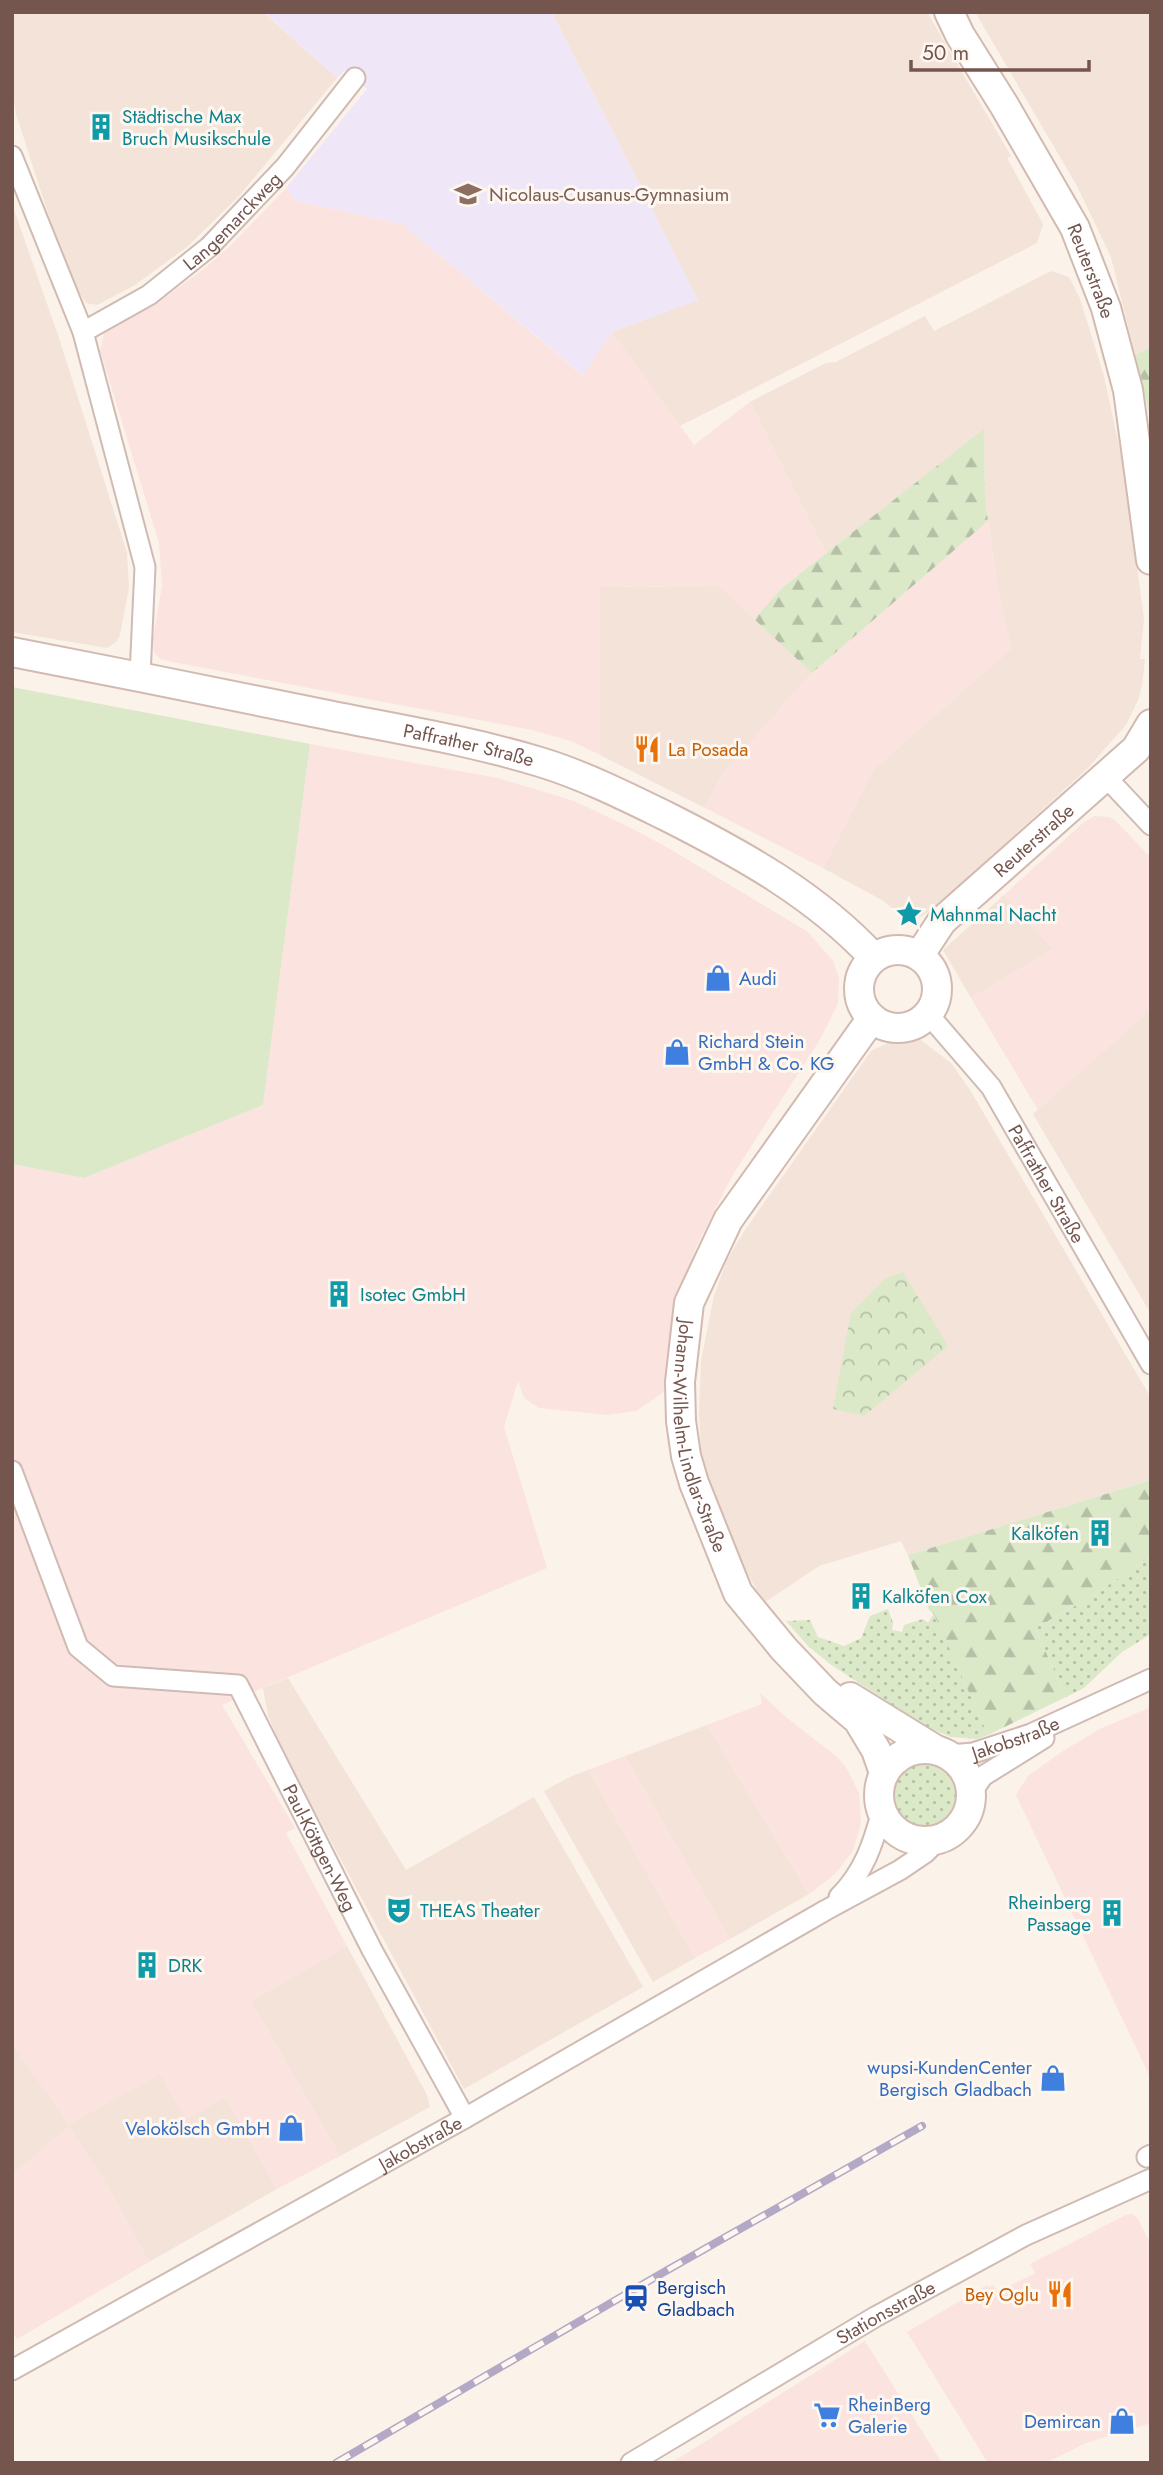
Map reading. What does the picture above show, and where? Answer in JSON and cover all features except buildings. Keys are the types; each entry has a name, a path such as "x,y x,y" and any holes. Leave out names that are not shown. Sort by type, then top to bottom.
{"street":[{"name":"Reuterstraße","path":"949,12 1075,228 1107,308 1128,390 1151,560"},
{"name":"Langemarckweg","path":"83,332 149,295 209,247 285,167 355,78"},
{"path":"12,156 83,332 145,567 139,676"},
{"name":"Paffrather Straße","path":"12,652 430,736 542,763 622,794 716,842 825,911 847,929 874,958"},
{"name":"Reuterstraße","path":"919,956 942,921 1136,750 1151,724"},
{"path":"1106,777 1151,825"},
{"path":"891,950 910,951 919,956 927,963 937,983 937,993 928,1014 920,1021 901,1027 890,1027 872,1018 861,1001 859,982 862,973 874,958 891,950"},
{"name":"Paffrather Straße","path":"928,1014 991,1087 1151,1364"},
{"name":"Johann-Wilhelm-Lindlar-Straße","path":"872,1018 728,1220 689,1303 680,1382 685,1456 738,1594 784,1649 866,1730 884,1773"},
{"name":"Paul-Köttgen-Weg","path":"12,1471 78,1647 113,1676 238,1685 372,1950 465,2118"},
{"name":"Johann-Wilhelm-Lindlar-Straße","path":"806,1670 943,1753"},
{"name":"Jakobstraße","path":"826,1910 852,1884 863,1867 882,1811 879,1798 884,1773 892,1763 912,1750 973,1753 995,1746 1031,1734 1151,1679"},
{"name":"Jakobstraße","path":"12,2370 465,2118 900,1870 959,1827 966,1817 971,1793 983,1776 1047,1736 1079,1712"},
{"name":"Jakobstraße","path":"943,1753 965,1772 971,1793"},
{"path":"882,1811 899,1833 925,1841 939,1839"},
{"name":"Stationsstraße","path":"631,2463 875,2317 1026,2235 1151,2179"}],"shaded area":[{"path":"12,12 263,12 337,78 239,196 188,246 135,285 97,305 86,303 67,272 16,114 12,86"},
{"name":"Nicolaus-Cusanus-Gymnasium","path":"264,12 552,12 698,300 612,332 583,375 402,224 296,201 286,188 367,89 345,70 337,78"},
{"path":"552,12 927,12 1011,156 1007,158 1043,224 1037,243 680,426 612,332 698,300"},
{"path":"975,12 1151,12 1151,347 1135,355 1111,257 1077,186"},
{"path":"286,188 296,201 402,224 582,375 612,332 694,445 750,402 826,553 783,587 754,619 719,586 600,587 600,755 571,741 532,730 162,660 155,654 152,644 162,586 159,543 100,350 105,331 153,306 204,269"},
{"path":"12,204 60,341 127,553 129,588 120,635 116,642 107,648 12,632"},
{"path":"1051,271 1069,277 1080,299 1104,376 1124,469 1144,619 1140,659 1145,659 1142,686 1126,725 1087,769 933,909 919,918 904,918 882,900 823,868 874,769 1011,649 997,584 985,497 984,430 826,553 750,402 925,316 934,331"},
{"path":"988,521 997,584 1011,649 874,769 823,868 705,808 721,776 803,681"},
{"path":"719,586 812,673 721,776 705,808 600,755 600,587"},
{"path":"310,744 498,778 574,801 670,849 808,932 833,961 839,977 838,1003 821,1038 732,1176 696,1247 673,1321 664,1392 636,1411 607,1415 539,1408 524,1398 518,1381 504,1427 547,1568 222,1705 295,1828 286,1833 347,1946 251,2001 340,2156 277,2189 225,2098 186,2120 160,2075 69,2125 12,2045 12,1164 84,1178 263,1105"},
{"path":"1095,816 1109,817 1116,821 1151,858 1151,1009 1038,1110 971,998 1053,949 1004,895 1084,822"},
{"path":"1004,895 1053,949 971,998 943,950"},
{"path":"1151,1009 1151,1314 1033,1114"},
{"path":"917,1037 951,1063 970,1090 1151,1398 1151,1480 908,1555 901,1541 819,1566 764,1603 732,1546 712,1496 701,1450 701,1361 714,1296 727,1260 745,1230 871,1051 896,1039"},
{"path":"288,1678 406,1870 534,1797 643,1987 464,2089 282,1750 268,1715 263,1688"},
{"path":"760,1693 836,1756 846,1767 859,1793 861,1823 853,1851 835,1874 809,1894 707,1725 762,1704"},
{"name":"Rheinberg Passage","path":"1151,1707 1151,2079 1016,1795 1028,1776 1063,1751 1100,1729"},
{"path":"707,1725 809,1894 730,1939 625,1756"},
{"path":"625,1756 730,1939 695,1958 588,1770"},
{"path":"588,1770 695,1958 653,1982 544,1791"},
{"path":"347,1946 427,2095 430,2107 340,2156 251,2001"},
{"path":"12,2045 14,2048 160,2075 225,2097 277,2189 149,2262 110,2190 69,2126 12,2175"},
{"path":"69,2125 110,2190 149,2262 17,2339 12,2331 12,2175"},
{"path":"1132,2214 1138,2219 1151,2245 1151,2423 1086,2443 1045,2463 988,2463 907,2332 987,2285 993,2285 998,2292 1035,2273 1030,2264"},
{"name":"RheinBerg Galerie","path":"865,2341 942,2463 671,2463"}],"green space":[{"path":"1151,347 1151,421 1135,355"},
{"path":"984,429 988,521 812,673 754,619 783,587"},
{"path":"12,687 310,744 263,1105 84,1178 12,1164"},
{"path":"903,1272 948,1346 864,1416 833,1409 851,1313 885,1279"},
{"path":"1151,1480 1151,1556 1089,1598 1035,1628 1066,1697 988,1735 934,1614 929,1610 908,1555"},
{"path":"1151,1556 1151,1634 1122,1652 1084,1688 1066,1697 1035,1628 1089,1598"},
{"path":"888,1609 893,1623 892,1630 902,1632 904,1625 923,1619 928,1623 934,1613 988,1735 977,1739 951,1737 926,1727 830,1664 809,1647 786,1621 810,1620 818,1637 844,1646 861,1638 870,1616"},
{"path":"925,1763 943,1769 951,1777 957,1795 951,1813 943,1821 925,1827 907,1821 899,1813 893,1795 899,1777 907,1769"}],"railway":[{"path":"336,2463 922,2126"}],"place":[{"name":"Städtische Max Bruch Musikschule","path":"101,127"},
{"name":"Nicolaus-Cusanus-Gymnasium","path":"468,194"},
{"name":"La Posada","path":"647,749"},
{"name":"Mahnmal Nacht","path":"909,914"},
{"name":"Audi","path":"718,978"},
{"name":"Richard Stein GmbH & Co. KG","path":"677,1052"},
{"name":"Isotec GmbH","path":"339,1294"},
{"name":"Kalköfen","path":"1100,1533"},
{"name":"Kalköfen Cox","path":"861,1596"},
{"name":"THEAS Theater","path":"399,1910"},
{"name":"Rheinberg Passage","path":"1112,1913"},
{"name":"DRK","path":"147,1965"},
{"name":"wupsi-KundenCenter Bergisch Gladbach","path":"1053,2078"},
{"name":"Velokölsch GmbH","path":"291,2128"},
{"name":"Bey Oglu","path":"1060,2294"},
{"name":"Bergisch Gladbach","path":"636,2298"},
{"name":"RheinBerg Galerie","path":"827,2415"},
{"name":"Demircan","path":"1122,2421"}]}
